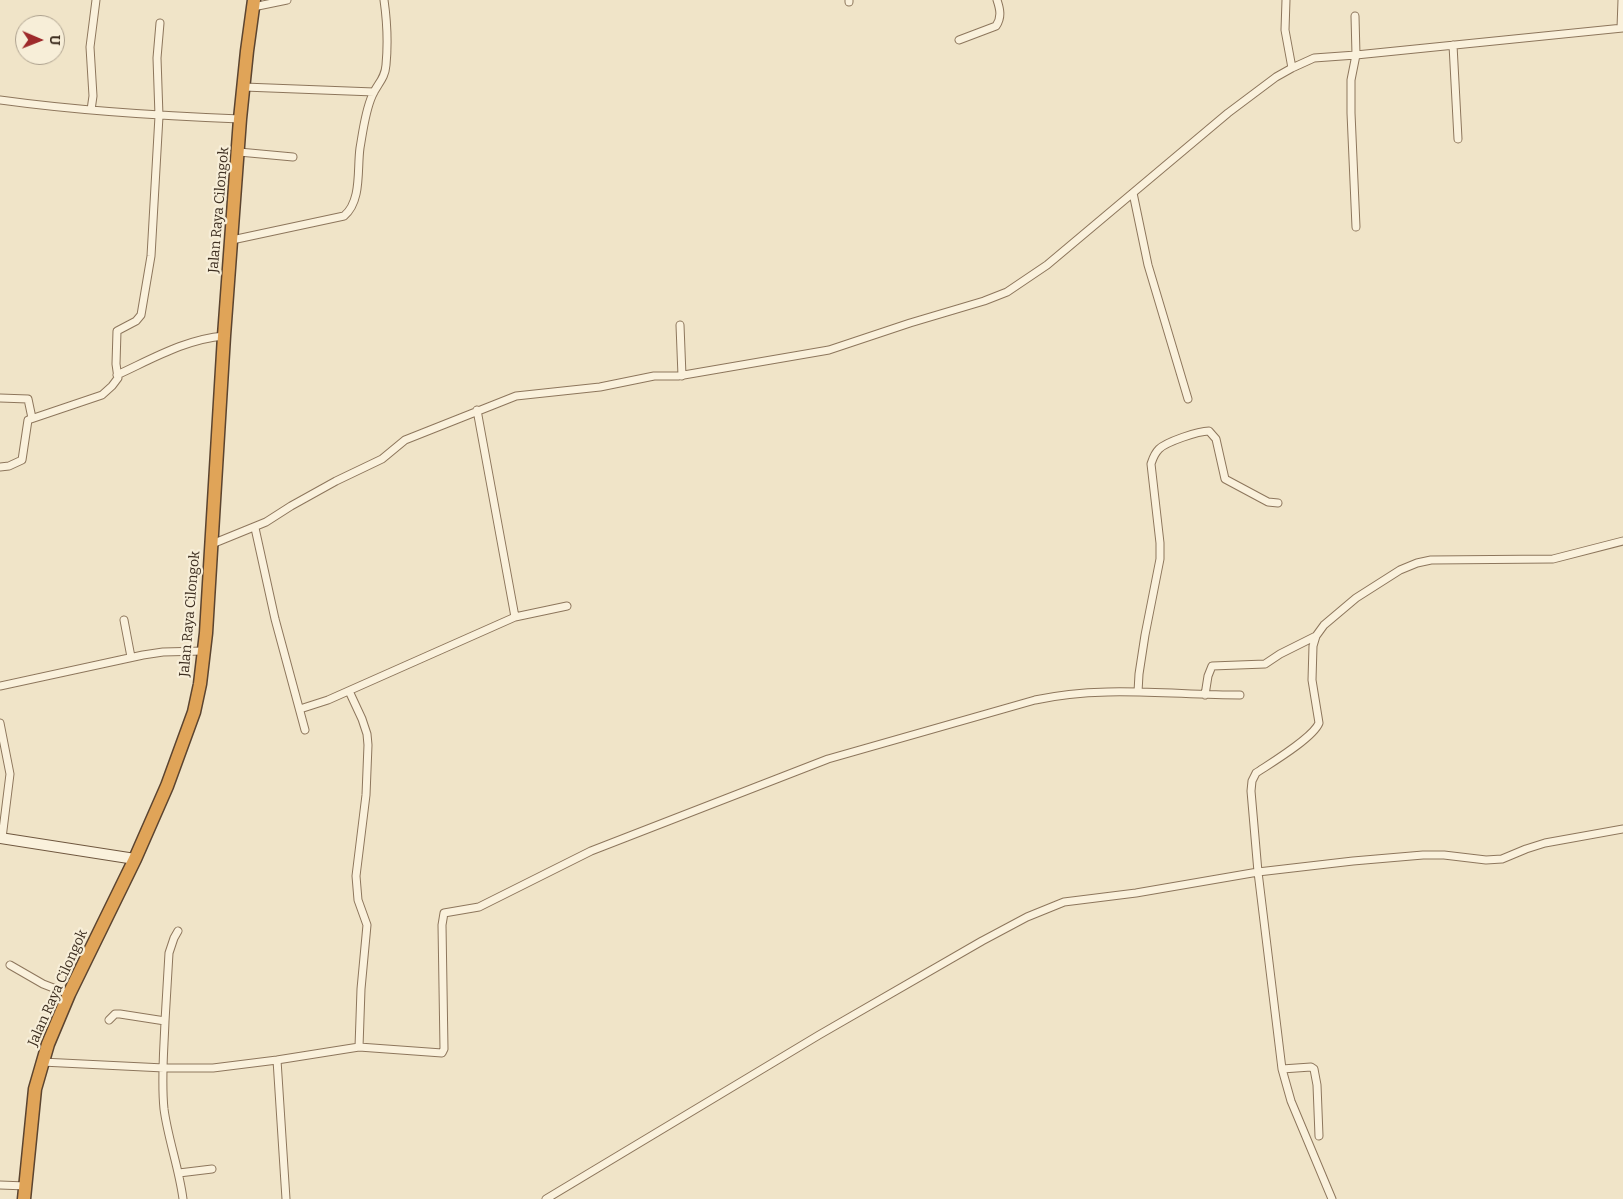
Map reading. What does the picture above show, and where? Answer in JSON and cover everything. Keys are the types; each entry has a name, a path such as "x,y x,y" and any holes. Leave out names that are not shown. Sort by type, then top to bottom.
{"highway":[{"name":"Jalan Raya Cilongok","path":"24,1199 35,1089 42,1062 69,994 135,859 170,779 188,730 200,684 206,633 224,336 240,119 253,3"}],"street":[{"path":"91,110 93,96 90,47 96,0"},
{"path":"253,3 287,0"},
{"path":"232,240 251,238 286,228 344,216 353,206 364,127 374,92 382,82 386,67 384,0"},
{"path":"959,40 996,26 1000,21 1000,13 996,0"},
{"path":"1286,0 1285,30 1292,68"},
{"path":"212,544 255,528 336,482 382,459 405,440 516,396 600,387 654,376 682,376 829,350 1007,292 1047,265 1228,113 1292,68 1314,58 1356,56 1622,28 1622,0"},
{"path":"1355,16 1356,56 1351,80 1351,113 1356,226"},
{"path":"0,467 10,466 22,460 26,423 32,418 102,395 116,382 116,333 118,329 139,318 150,264 159,116 157,58 160,23"},
{"path":"1453,45 1458,139"},
{"path":"244,88 374,92"},
{"path":"0,100 159,116 240,119"},
{"path":"239,152 293,157"},
{"path":"1133,193 1148,266 1188,399"},
{"path":"680,325 682,376"},
{"path":"117,375 193,341 224,336"},
{"path":"0,398 28,399 32,418"},
{"path":"477,410 515,617"},
{"path":"1138,692 1145,635 1160,559 1160,543 1151,464 1153,456 1160,447 1201,431 1209,431 1216,439 1225,479 1268,502 1278,502"},
{"path":"255,528 275,619 305,730"},
{"path":"1332,1199 1291,1101 1282,1069 1258,872 1252,781 1256,773 1308,737 1317,728 1318,723 1312,680 1313,646 1316,636 1324,626 1356,598 1400,570 1417,563 1430,560 1458,559 1553,559 1623,541"},
{"path":"300,709 328,700 515,617 567,606"},
{"path":"124,620 131,658"},
{"path":"1205,695 1208,676 1212,666 1265,664 1280,654 1316,636"},
{"path":"0,686 163,652 203,651"},
{"path":"349,691 362,719 368,745 366,795 356,876 358,900 367,925 361,989 359,1047"},
{"path":"42,1062 164,1068 213,1068 359,1047 442,1053 444,1049 442,925 444,913 479,907 591,851 828,759 1051,696 1138,692 1240,695"},
{"path":"0,724 10,774 1,838 135,859"},
{"path":"546,1199 819,1035 1027,917 1064,902 1136,893 1258,872 1353,861 1423,855 1444,855 1486,860 1502,859 1545,843 1623,829"},
{"path":"178,931 169,953 162,1090 164,1110 179,1173 183,1199"},
{"path":"10,965 43,984 69,994"},
{"path":"109,1020 115,1014 120,1014 165,1020"},
{"path":"277,1060 286,1199"},
{"path":"1282,1069 1311,1067 1314,1069 1317,1085 1319,1136"},
{"path":"179,1173 212,1169"},
{"path":"0,1185 26,1186"}]}
